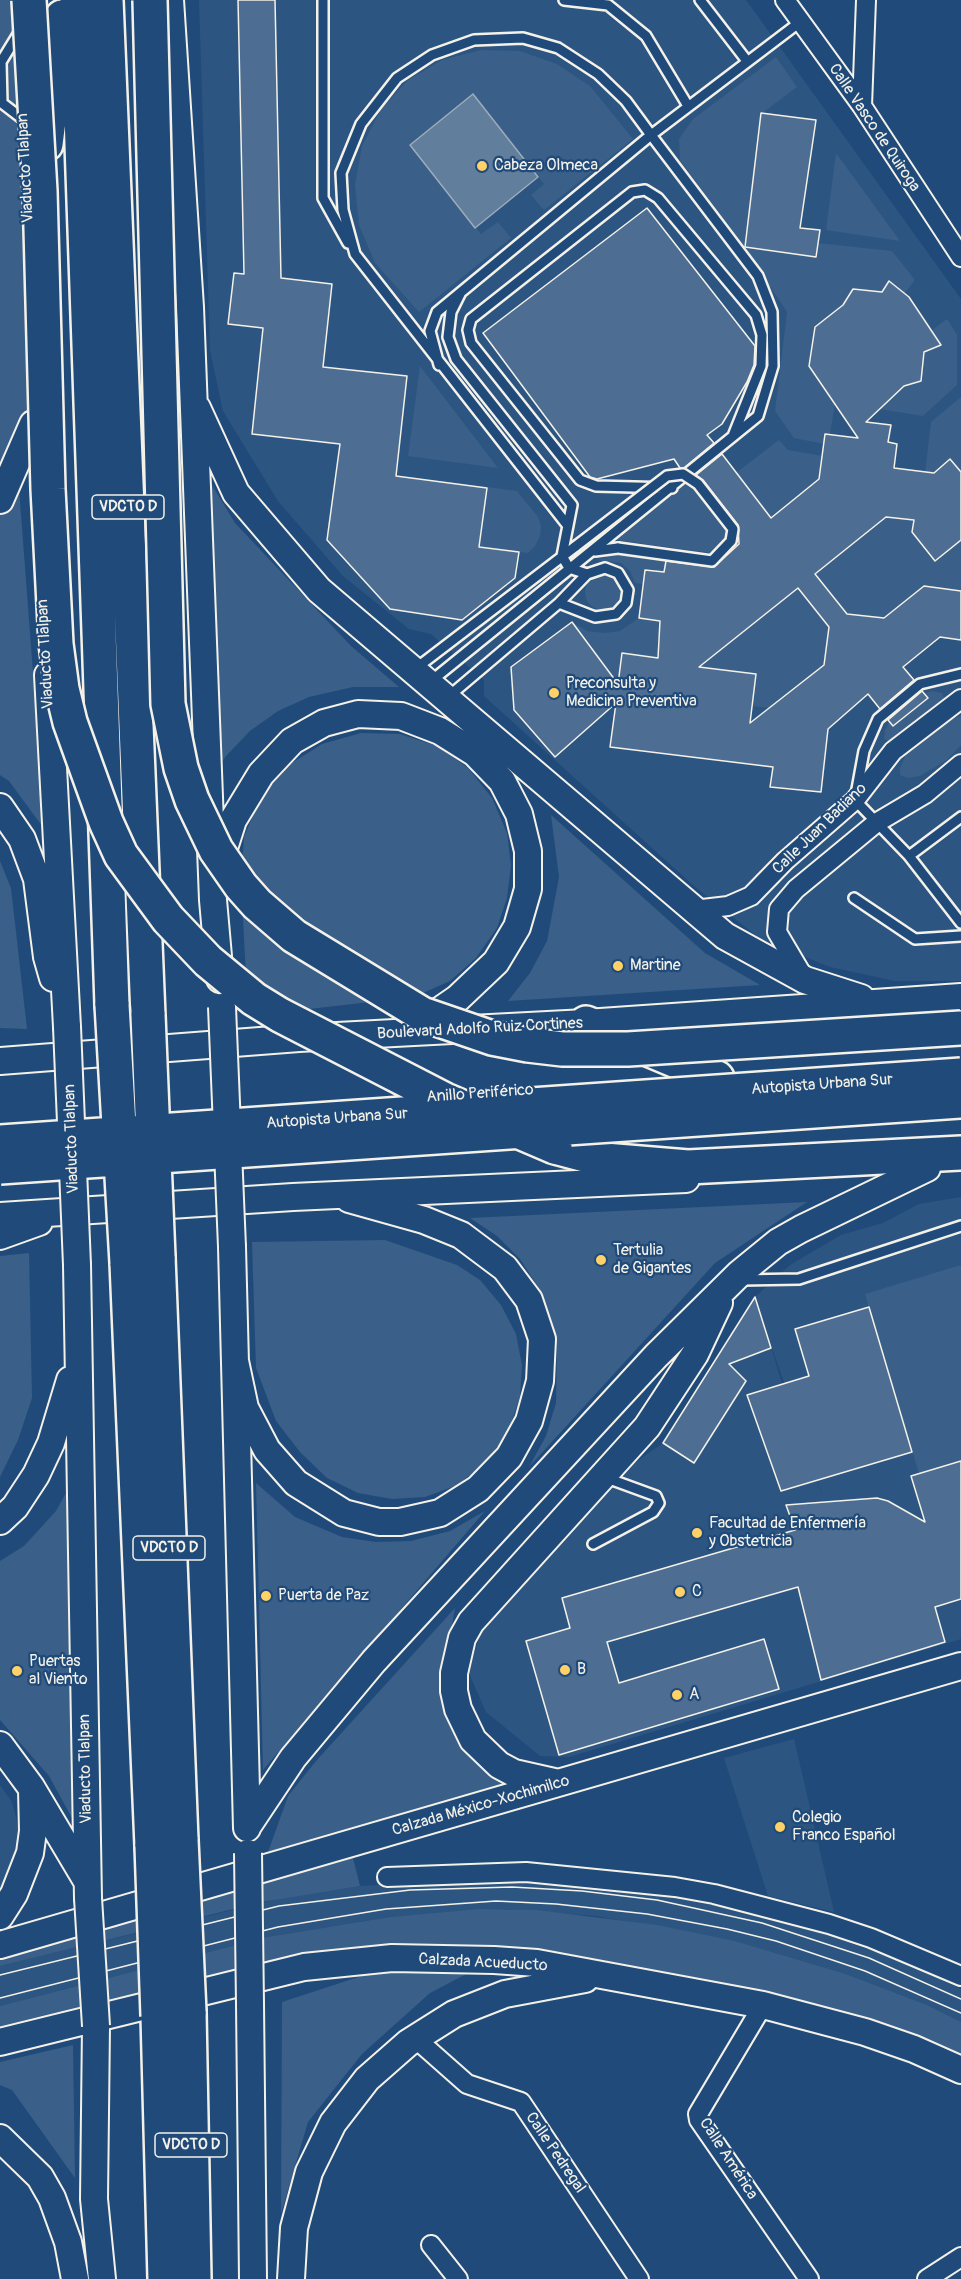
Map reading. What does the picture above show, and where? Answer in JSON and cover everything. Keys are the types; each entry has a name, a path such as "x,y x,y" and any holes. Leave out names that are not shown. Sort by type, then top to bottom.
{"highway":[{"path":"29,0 40,190 48,489 56,644 62,689 92,788 121,855 143,888 187,941 230,980 280,1015 445,1100 555,1147 632,1164 688,1167 961,1153"},
{"path":"40,190 64,0"},
{"name":"VDCTO D","path":"77,0 112,1005 143,1260"},
{"name":"VDCTO D","path":"106,0 148,1015 143,1260 173,2014 194,2279"},
{"path":"113,0 117,86 158,363"},
{"path":"150,0 168,704 173,736 192,800 216,850 241,886 275,921 294,936 422,1014 483,1035 528,1045 562,1049 617,1050 961,1028"},
{"path":"586,1023 717,1078"},
{"name":"Anillo Periférico","path":"0,1129 961,1060"},
{"name":"Autopista Urbana Sur","path":"0,1142 961,1075"},
{"name":"Autopista Urbana Sur","path":"0,1167 961,1101"},
{"path":"0,1182 961,1115"},
{"name":"VDCTO D","path":"165,2279 173,2014"}],"main road":[{"name":"Viaducto Tlalpan","path":"19,0 33,332 33,423 67,1015 77,1265 88,1890 96,2026 94,2199 102,2279"},
{"path":"170,0 190,307 191,395 213,900 222,1008 234,1280 248,1853 254,2279"},
{"path":"191,395 236,493 319,590 725,936 806,980 876,1003"},
{"path":"0,500 33,423"},
{"path":"213,900 224,846 246,796 279,753 307,731 341,717 380,713 421,722 458,740 490,767 511,797 519,814 528,851 528,889 517,927 496,962 458,998 405,1033"},
{"path":"0,807 22,839 37,879 46,957 67,1015"},
{"name":"Boulevard Adolfo Ruiz Cortines","path":"0,1061 299,1038 586,1023 961,997"},
{"path":"0,1216 64,1210 337,1195 961,1165"},
{"path":"247,1827 293,1758 374,1661 656,1356 729,1284 756,1258 801,1228 927,1168"},
{"path":"236,1361 245,1408 267,1450 296,1483 313,1496 344,1514 362,1519 400,1522 440,1513 478,1489 495,1474 520,1439 536,1402 542,1360 537,1318 518,1283 492,1256 461,1235 424,1220 383,1211 337,1195"},
{"path":"0,1236 64,1210"},
{"path":"566,1782 540,1780 514,1773 485,1754 464,1725 455,1698 454,1673 462,1638 471,1623 647,1427 694,1354 729,1284"},
{"path":"0,1521 27,1492 51,1443 65,1401 77,1335"},
{"name":"Calzada México-Xochimilco","path":"0,1945 961,1666"},
{"path":"0,1745 31,1787 88,1890"},
{"path":"0,1916 14,1894 30,1853 34,1820 31,1787"},
{"name":"Calzada Acueducto","path":"0,2042 304,1967 392,1958 494,1960 537,1963 763,2005 865,2032 914,2049 961,2070"},
{"path":"291,2279 294,2228 300,2200 320,2147 333,2123 367,2079 415,2038 454,2014 496,1997 602,1976"},
{"path":"0,2138 40,2177 52,2198 68,2242 75,2279"}],"street":[{"name":"Calle Vasco de Quiroga","path":"785,0 862,106 961,257"},
{"path":"862,106 866,0"},
{"name":"Calle Juan Badiano","path":"694,910 728,906 751,896 785,861 855,800 893,751 961,699"},
{"name":"Calle Juan Badiano","path":"806,980 777,932 779,909 796,889 876,823 925,794 961,764"},
{"path":"387,1876 526,1872 675,1887 714,1894 829,1924 871,1938 961,1976"},
{"name":"Calle América","path":"763,2005 698,2114 699,2120 809,2279"},
{"name":"Calle Pedregal","path":"415,2038 467,2084 521,2102 639,2279"},
{"path":"431,2245 458,2279"},
{"path":"927,2279 961,2257"}],"lane":[{"path":"323,0 322,198 355,254 439,365 568,526"},
{"path":"564,0 608,5 646,36 688,106"},
{"path":"700,0 747,62"},
{"path":"439,365 430,331 437,312 651,135 800,22"},
{"path":"20,31 0,62 2,103 24,120"},
{"path":"355,254 343,210 342,173 361,124 397,78 432,56 474,40 523,38 558,48 598,74 626,101 758,276 772,312 773,366 758,416 429,684"},
{"path":"672,488 596,486 580,480 471,343 468,330 471,319 632,192 645,190 658,198 756,315 762,335 761,366 730,441"},
{"path":"464,288 451,312 448,337 456,358 572,505 562,556 569,568 587,574"},
{"path":"429,684 562,556 667,476 683,474 698,484 733,529 731,541 712,561 618,548 592,551"},
{"path":"429,684 559,603 587,574 605,568 618,573 628,590 622,609 616,614 602,618 559,603"},
{"path":"961,674 920,684 878,719 864,751 855,800 909,856 961,923"},
{"path":"909,856 961,817"},
{"path":"854,898 915,939 961,936"},
{"path":"729,1284 799,1279 961,1226"},
{"path":"593,1544 653,1512 659,1503 656,1496 602,1477"}],"shaded area":[{"path":"0,0 17,0 31,423 0,493"},
{"path":"199,0 746,0 961,299 961,981 895,981 830,967 759,938 693,885 484,696 484,680 431,634 409,629 343,576 278,501 223,411 210,350"},
{"path":"481,50 520,51 557,64 590,86 633,139 544,210 531,195 544,184 473,95 410,145 481,234 498,222 511,238 419,312 375,263 359,225 355,185 362,146 381,109 408,80 442,60"},
{"path":"776,57 797,87 761,114 745,247 816,257 818,243 892,251 915,280 904,294 889,282 882,292 853,289 843,305 815,327 809,366 835,404 830,434 825,434 824,444 794,438 775,411 787,312 744,247 680,160 679,139 693,119"},
{"path":"473,94 538,177 475,228 410,145"},
{"path":"836,153 900,241 826,230"},
{"path":"947,319 957,335 957,385 923,416 879,409 924,352 941,345 932,330"},
{"path":"420,366 498,468 408,456"},
{"path":"961,397 961,472 925,472 931,422"},
{"path":"779,440 788,450 823,456 819,479 771,518 736,473"},
{"path":"203,470 235,523 351,646 399,687 353,687 309,697 278,711 250,731 226,756 207,784"},
{"path":"18,475 45,830 9,781 0,775 0,513"},
{"path":"689,481 726,528 727,539 720,549 711,553 616,540"},
{"path":"487,487 517,491 538,517 541,526 540,536 528,553 479,547"},
{"path":"887,516 914,520 912,532 935,561 961,540 961,591 924,586 884,618 847,614 815,574"},
{"path":"620,554 666,561 664,572 645,570 644,584 635,583 630,571 621,563 596,560"},
{"path":"603,574 616,579 621,592 616,605 603,610 590,605 585,592 590,579"},
{"path":"798,588 829,627 824,665 779,709 752,706 756,674 696,666"},
{"path":"639,618 660,621 660,630 679,660 623,653 618,689 596,687 600,660 572,622 587,631 605,633 620,631"},
{"path":"932,691 942,693 944,698 889,741 884,739 890,720 902,706 919,695"},
{"path":"961,716 961,745 947,760 920,776 908,778 900,775 900,768 906,754 927,733"},
{"path":"361,733 400,734 437,746 468,768 492,798 507,833 511,865 507,898 497,928 476,958 450,981 414,997 248,1016 241,880 244,837 261,797 287,766 322,744"},
{"path":"551,815 705,953 760,985 508,1001 530,973 547,941 559,877"},
{"path":"0,861 11,888 27,1029 0,1028"},
{"name":"Facultad de Enfermería y Obstetricia","path":"961,1197 961,1639 569,1757 540,1756 486,1712 468,1671 491,1605 605,1484 663,1443 755,1297 790,1265 841,1235 883,1223 919,1204","holes":["768,1336 822,1495 782,1384"]},
{"path":"807,1202 715,1263 529,1467 546,1436 556,1403 557,1345 540,1290 520,1259 497,1236 470,1218"},
{"path":"385,1240 457,1265 480,1280 501,1305 516,1334 522,1365 520,1397 507,1435 481,1467 455,1486 425,1497 392,1499 358,1493 327,1478 300,1452 276,1421 256,1368 252,1242"},
{"path":"29,1253 32,1398 18,1440 0,1477 0,1256"},
{"path":"961,1265 961,1461 919,1474 865,1294"},
{"path":"256,1483 295,1517 342,1537 376,1542 411,1541 450,1531 485,1511 263,1770"},
{"path":"67,1491 73,1820 49,1776 0,1720 0,1561 24,1546 56,1511"},
{"path":"455,1608 444,1669 447,1719 479,1758 517,1782 267,1855 288,1796 316,1761"},
{"name":"Colegio Franco Español","path":"794,1739 834,1912 768,1896 724,1758"},
{"path":"0,1785 12,1802 20,1834 14,1874 0,1898"},
{"path":"351,1850 360,1886 262,1902 0,1966 0,1951"},
{"path":"501,1877 618,1887 710,1901 803,1926 900,1961 961,1989 961,2022 927,2005 846,1974 735,1941 596,1916 507,1909 390,1917 267,1937 0,2006 0,1966 295,1895 360,1886"},
{"path":"480,1909 537,1910 657,1925 735,1941 846,1974 927,2005 961,2022 961,2061 826,2013 390,1953 0,2035 0,2006 267,1937 390,1917"},
{"path":"495,1959 430,1993 362,2054 308,2122 281,2214 282,2002 392,1966"},
{"path":"73,2045 75,2178 12,2090 0,2085 0,2062"}],"building":[{"path":"238,0 275,0 281,278 332,284 323,367 407,376 396,476 487,488 479,547 519,552 515,578 462,620 390,609 327,540 340,444 252,434 263,328 228,324 234,273 244,274"},
{"path":"761,113 816,120 800,228 820,230 816,257 745,247"},
{"path":"647,208 755,346 754,365 747,382 722,424 707,435 714,443 684,468 680,468 674,459 597,479 590,477 483,333"},
{"path":"889,281 909,297 941,345 924,352 921,381 904,386 866,422 891,425 888,442 897,444 894,468 934,473 950,459 961,472 961,540 935,561 912,532 914,520 886,517 815,574 847,614 884,618 924,586 961,591 961,640 940,637 903,667 914,680 880,709 868,694 828,729 821,792 770,787 773,767 610,747 616,703 555,757 514,710 511,667 572,622 618,684 622,653 658,658 660,621 639,618 645,570 664,572 666,561 714,567 739,544 738,525 703,480 696,475 722,454 771,518 819,479 825,434 858,438 809,366 815,327 843,305 853,289 882,292","holes":["798,588 829,627 824,665 750,723 756,674 699,667"]},
{"path":"922,691 928,698 893,726 888,720"},
{"path":"755,1297 771,1348 729,1364 746,1381 694,1463 663,1443"},
{"path":"869,1307 912,1452 781,1491 747,1395 809,1376 795,1329"},
{"path":"961,1461 961,1599 935,1607 945,1642 821,1680 798,1587 607,1642 619,1683 764,1639 779,1689 559,1755 526,1641 570,1628 562,1598 795,1530 786,1505 877,1498 888,1501 925,1522 911,1476"}],"tram line":[{"path":"0,1975 279,1906 410,1890 512,1887 582,1891 657,1900 762,1923 869,1958 961,1999"},
{"path":"0,1998 278,1927 386,1909 496,1901 556,1904 647,1914 727,1929 776,1941 865,1971 961,2013"}],"place":[{"name":"Cabeza Olmeca","path":"482,166"},
{"name":"Preconsulta y Medicina Preventiva","path":"554,693"},
{"name":"Martine","path":"618,966"},
{"name":"Tertulia de Gigantes","path":"601,1260"},
{"name":"Facultad de Enfermería y Obstetricia","path":"697,1533"},
{"name":"C","path":"680,1592"},
{"name":"Puerta de Paz","path":"266,1596"},
{"name":"B","path":"565,1670"},
{"name":"Puertas al Viento","path":"17,1671"},
{"name":"A","path":"677,1695"},
{"name":"Colegio Franco Español","path":"780,1827"}]}
